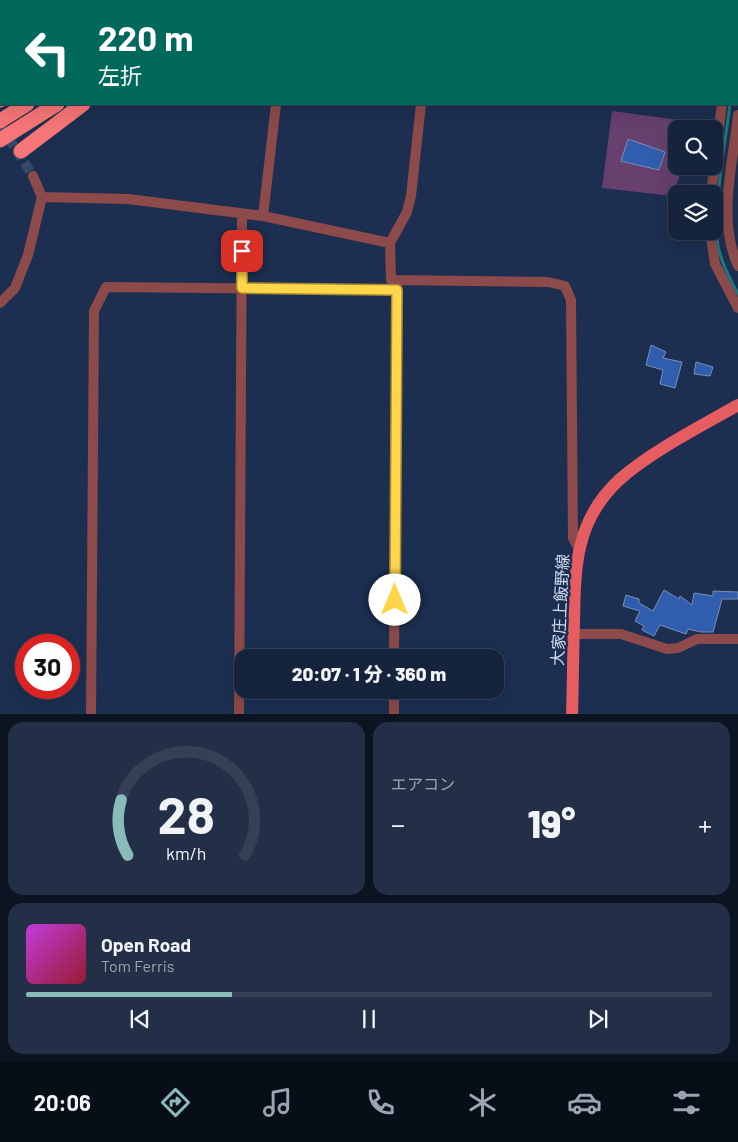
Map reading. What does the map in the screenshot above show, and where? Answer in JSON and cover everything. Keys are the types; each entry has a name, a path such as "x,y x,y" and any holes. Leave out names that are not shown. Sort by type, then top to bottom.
{"highway":[{"path":"0,121 25,105"},
{"path":"0,140 55,105"},
{"path":"21,151 82,105"}],"main road":[{"name":"大家庄上飯野線","path":"572,714 574,576 582,535 594,511 601,499 634,467 738,405"}],"street":[{"path":"263,216 276,105"},
{"path":"394,649 397,286 391,280 390,243 407,212 411,196 421,105"},
{"path":"712,185 722,105"},
{"path":"738,115 726,220 732,252 738,266"},
{"path":"0,303 15,288 28,255 42,196 33,176"},
{"path":"42,196 128,200 263,216 390,243"},
{"path":"238,714 242,214"},
{"path":"711,240 715,264 738,308"},
{"path":"91,714 94,311 106,287 242,288 548,282 564,286 571,300 573,538 578,549"},
{"path":"573,634 621,634 667,650 678,648 697,639 738,639"},
{"path":"394,699 394,714"}],"shaded area":[{"path":"612,111 679,120 668,120 668,175 680,175 677,185 668,185 668,195 602,188"}],"building":[{"path":"628,139 665,152 659,170 621,161"},
{"path":"651,345 666,352 663,358 682,362 675,388 660,384 663,370 646,365"},
{"path":"696,362 713,367 710,376 694,374"},
{"path":"664,590 679,599 680,596 692,605 694,593 713,596 713,591 738,592 738,599 722,599 713,632 688,629 686,634 660,625 654,636 642,630 644,626 635,621 640,611 623,606 626,595 639,599 639,603 653,611"}],"waterway":[{"path":"730,105 719,187 717,237 722,259 738,294"}],"tunnel":[{"path":"0,125 33,176"}],"route":[{"path":"242,251 242,288 397,290 395,600"}]}
